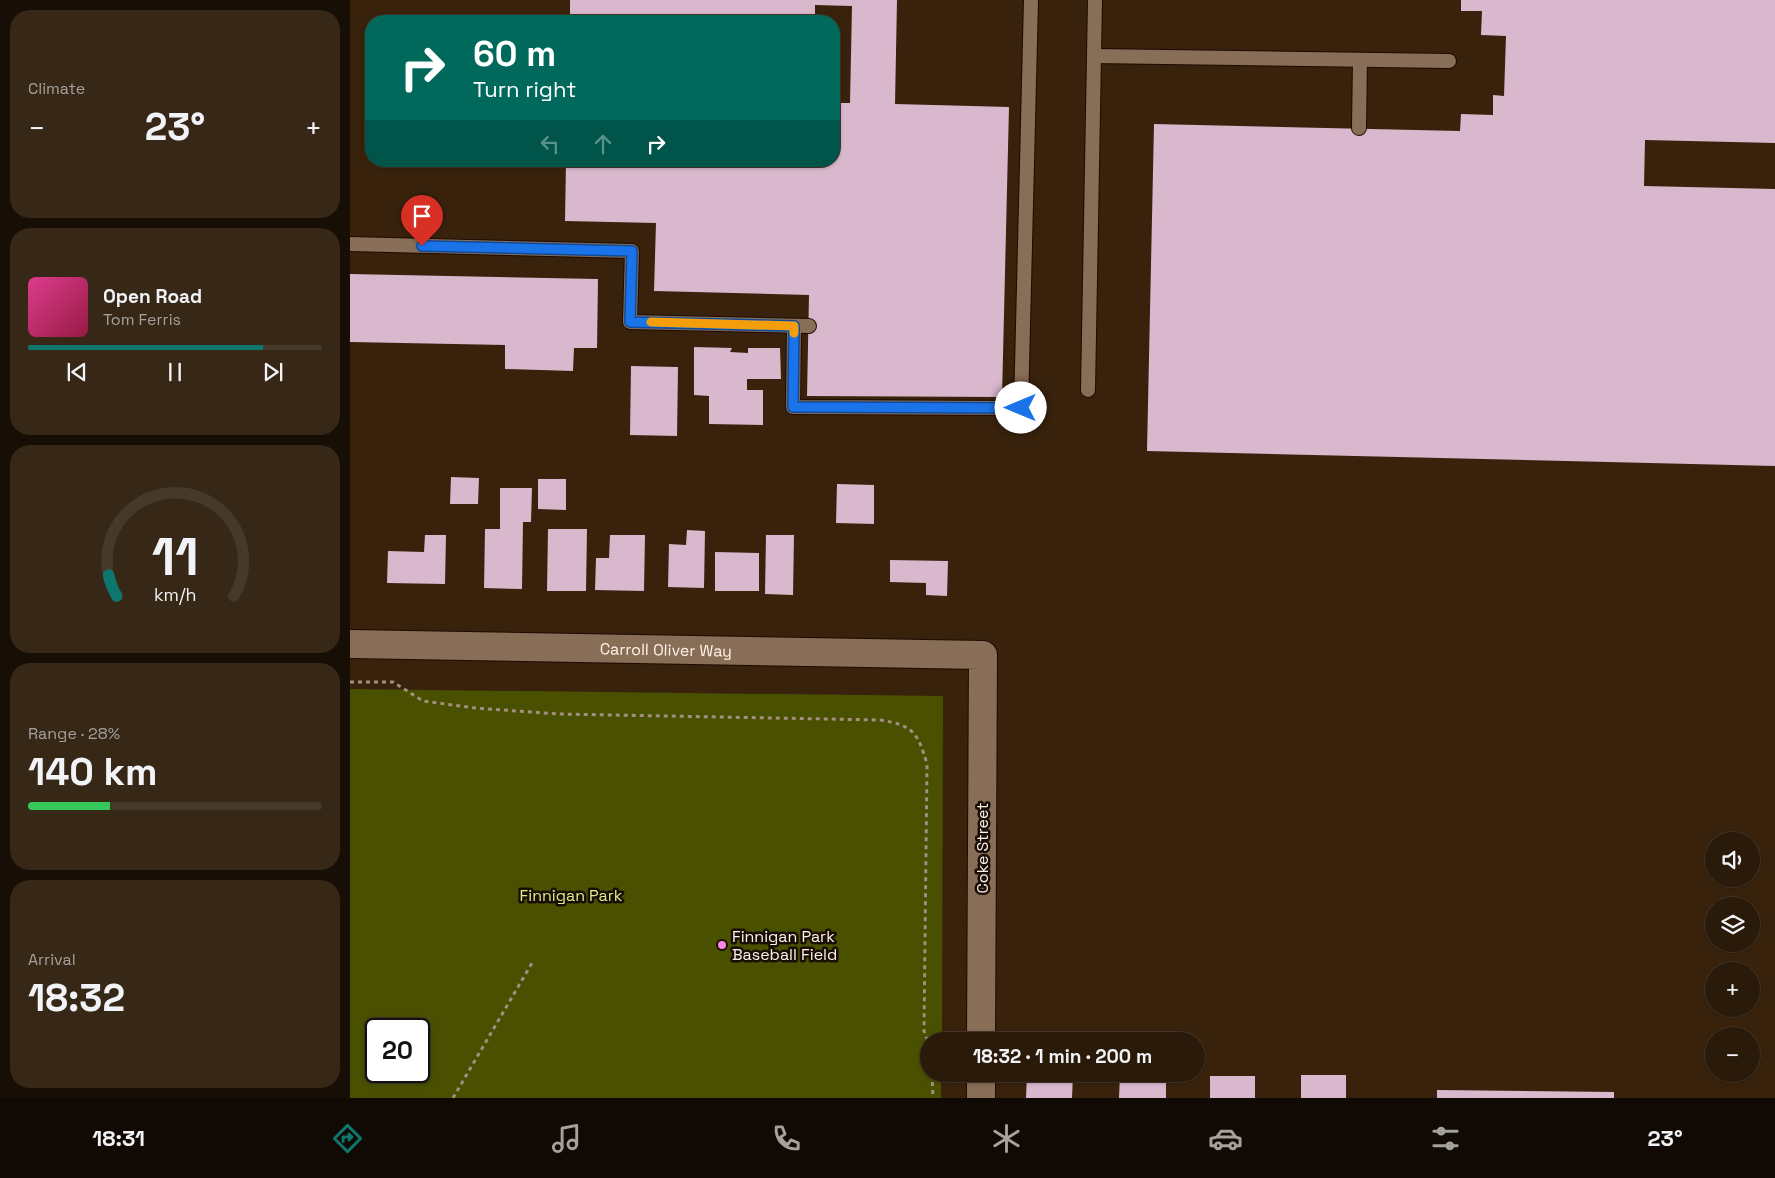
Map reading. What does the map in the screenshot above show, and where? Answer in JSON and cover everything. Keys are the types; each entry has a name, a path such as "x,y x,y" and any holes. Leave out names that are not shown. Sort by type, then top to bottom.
{"street":[{"name":"Carroll Oliver Way","path":"350,644 983,655"},
{"name":"Coke Street","path":"982,1032 983,655"},
{"path":"981,1082 981,1098"}],"lane":[{"path":"794,326 793,407 1021,408 1031,0"},
{"path":"1088,390 1095,0"},
{"path":"1094,56 1449,61"},
{"path":"1359,128 1360,60"},
{"path":"350,244 632,251 630,322 809,326"}],"path":[{"path":"350,682 393,682 423,701 475,708 558,714 880,720 900,723 913,731 922,744 927,764 924,1032"},
{"path":"453,1098 532,963"},
{"path":"932,1082 933,1098"}],"green space":[{"name":"Finnigan Park","path":"350,689 943,696 942,1032 920,1032 920,1082 941,1082 941,1098 350,1098"}],"building":[{"path":"570,0 897,0 895,104 1009,107 1002,397 807,396 809,295 654,291 656,223 565,221 566,167 840,167 840,103 850,103 852,6 815,5 815,15 570,15"},
{"path":"1461,0 1775,0 1775,143 1645,140 1644,186 1775,189 1775,466 1147,451 1154,124 1460,131 1461,114 1493,115 1493,95 1504,96 1506,36 1481,35 1482,11 1461,11"},
{"path":"350,274 598,279 597,348 574,348 573,371 505,369 505,345 350,342"},
{"path":"694,347 732,348 730,352 748,353 748,348 780,348 781,379 747,379 747,390 763,390 763,425 709,424 709,396 694,395"},
{"path":"631,366 678,367 677,436 630,435"},
{"path":"451,477 479,478 478,504 450,504"},
{"path":"538,479 566,479 566,510 538,509"},
{"path":"837,484 874,485 874,524 836,523"},
{"path":"500,488 532,488 531,522 523,522 522,589 484,588 485,529 500,529"},
{"path":"548,529 587,529 586,591 547,591"},
{"path":"687,530 705,531 704,588 668,587 669,544 686,545"},
{"path":"425,535 446,535 445,584 387,583 388,551 424,552"},
{"path":"610,535 645,535 644,591 595,590 596,558 609,558"},
{"path":"766,535 794,535 793,595 765,594"},
{"path":"715,552 759,553 759,591 715,591"},
{"path":"890,560 948,561 947,596 926,595 926,583 890,582"},
{"path":"1301,1075 1346,1075 1346,1098 1301,1098"},
{"path":"1210,1076 1255,1076 1255,1098 1210,1098"},
{"path":"1027,1082 1073,1082 1072,1098 1026,1098"},
{"path":"1120,1082 1166,1082 1166,1098 1119,1098"},
{"path":"1437,1090 1614,1092 1614,1098 1437,1098"}],"slow traffic":[{"path":"651,322 794,326 794,333"}],"place":[{"name":"Finnigan Park Baseball Field","path":"722,945"}],"route":[{"path":"422,246 632,251 630,322 794,326 793,407 1021,408"}]}
